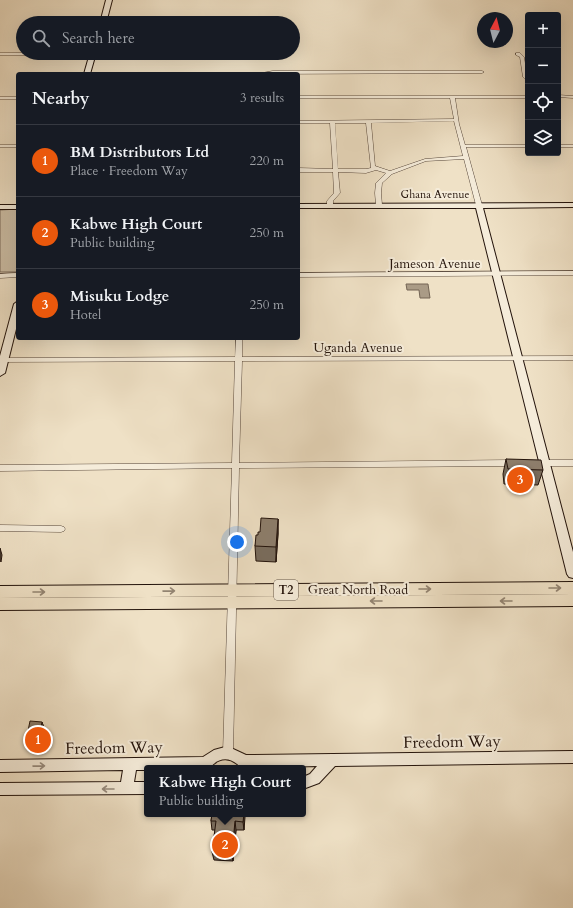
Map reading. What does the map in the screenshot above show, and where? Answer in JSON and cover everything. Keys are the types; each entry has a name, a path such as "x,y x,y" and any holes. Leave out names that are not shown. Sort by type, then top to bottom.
{"highway":[{"name":"Great North Road","path":"0,604 109,597 232,596 573,588"},
{"name":"Great North Road","path":"0,592 88,598"},
{"name":"Great North Road","path":"232,596 573,600"}],"main road":[{"path":"105,16 109,0"},
{"path":"88,72 91,60"},
{"name":"Ghana Avenue","path":"300,206 573,204"},
{"path":"479,205 573,574"},
{"path":"0,207 16,207"},
{"path":"0,373 2,360 16,311"},
{"path":"204,765 215,755 228,753 234,754 246,765"},
{"name":"Freedom Way","path":"246,765 332,760 573,757"},
{"path":"306,782 314,779 332,760"},
{"path":"127,788 130,764"},
{"name":"Freedom Way","path":"0,766 130,764 204,765"},
{"path":"0,789 144,788"}],"street":[{"path":"0,54 16,54"},
{"path":"518,54 522,57 525,77"},
{"path":"273,72 482,72"},
{"path":"561,96 573,97"},
{"path":"452,97 456,120 479,205"},
{"path":"300,98 525,97"},
{"path":"0,98 16,98"},
{"path":"300,122 456,120"},
{"path":"330,206 330,202 337,193 332,121"},
{"path":"368,121 372,164 376,168 390,173"},
{"path":"0,146 16,146"},
{"path":"463,146 525,146"},
{"path":"561,146 573,146"},
{"path":"379,205 379,183 390,173 425,160 466,157"},
{"path":"300,170 366,171 376,168"},
{"name":"Jameson Avenue","path":"300,274 573,273"},
{"path":"0,276 16,276"},
{"path":"228,753 239,340"},
{"name":"Uganda Avenue","path":"2,360 573,358"},
{"path":"529,463 573,462"},
{"path":"0,468 521,463"},
{"path":"0,528 61,529"}],"shaded area":[{"path":"16,209 16,272 0,272 0,210"},
{"path":"406,284 428,284 430,298 420,298 419,290 407,290"}],"building":[{"path":"506,459 541,460 543,470 508,469"},
{"path":"261,518 278,519 276,547 255,546 256,535 260,532"},
{"path":"30,721 42,722 38,741 26,741"},
{"path":"212,817 244,817 243,822 235,821 232,853 212,852 216,821 211,821"}],"place":[{"name":"Misuku Lodge","path":"520,480"},
{"name":"BM Distributors Ltd","path":"38,740"},
{"name":"Kabwe High Court","path":"225,845"}]}
